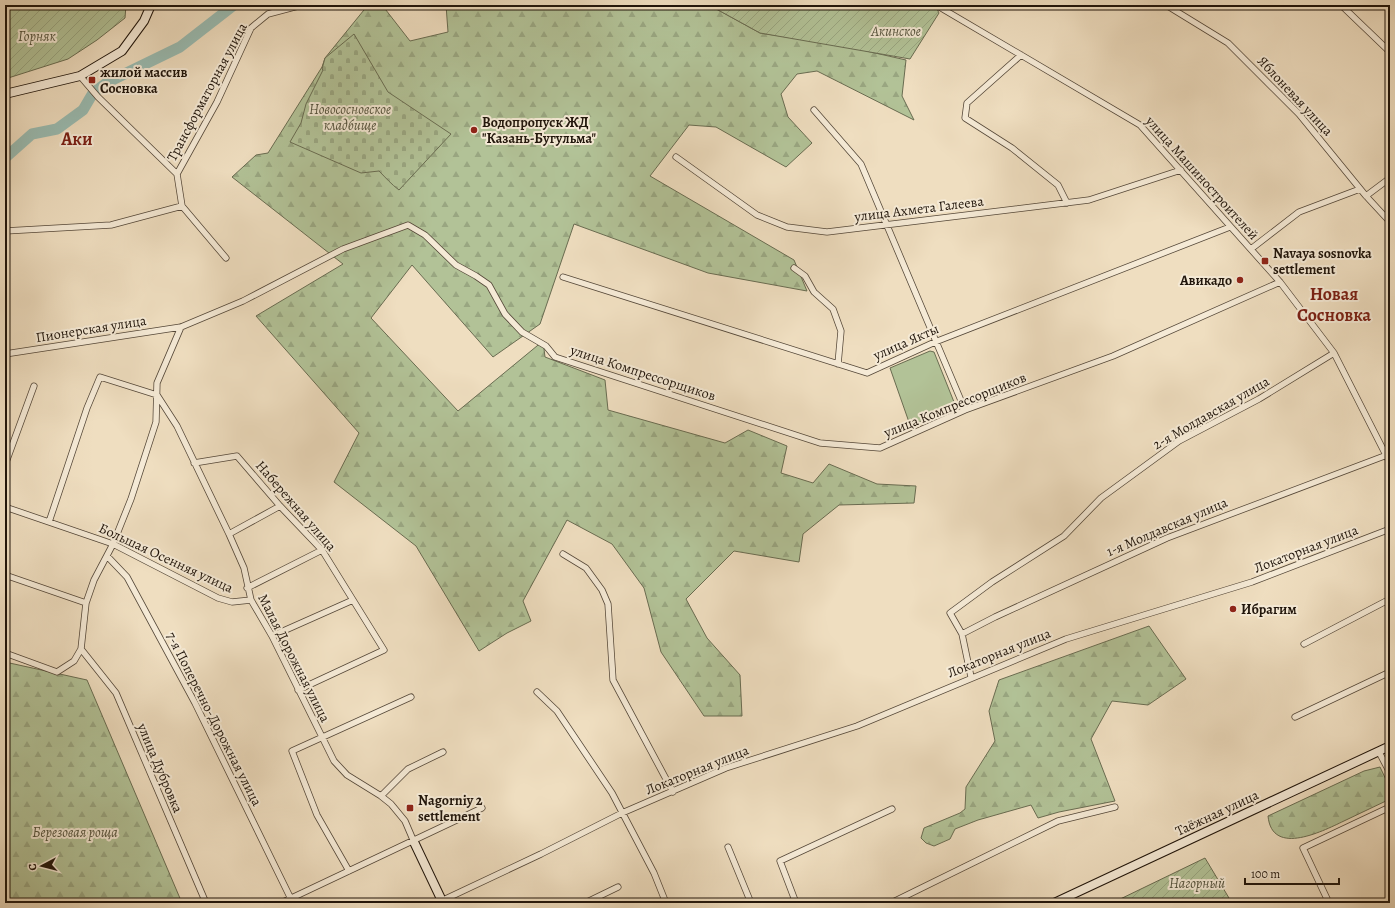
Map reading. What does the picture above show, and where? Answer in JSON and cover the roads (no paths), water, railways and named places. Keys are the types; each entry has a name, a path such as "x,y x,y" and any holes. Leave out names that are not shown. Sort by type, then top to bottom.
{"street":[{"path":"5,94 80,76 122,52 144,21 151,5"},
{"name":"Трансформаторная улица","path":"177,174 216,102 251,28 268,14 302,5"},
{"name":"улица Машиностроителей","path":"936,5 1140,125 1280,282 1334,353 1390,463"},
{"name":"Яблоневая улица","path":"1166,5 1228,43 1299,114 1360,189 1390,222"},
{"path":"1340,5 1390,52"},
{"path":"1021,55 967,103 965,118 1012,148 1058,185 1067,203"},
{"path":"80,76 98,97 177,174 182,206 226,258"},
{"path":"814,110 861,164 965,410"},
{"name":"улица Ахмета Галеева","path":"676,158 757,215 787,227 827,232 887,226 1089,200 1181,170"},
{"path":"1366,196 1390,178"},
{"path":"1251,249 1299,212 1360,189"},
{"path":"5,231 111,225 182,206"},
{"name":"Пионерская улица","path":"5,354 181,327 243,301 343,249 408,225 425,235 456,265 489,285 505,314 522,332"},
{"name":"улица Якты","path":"563,277 867,373 935,342 1230,227"},
{"path":"794,268 805,276 814,292 833,309 841,331 838,364"},
{"name":"улица Компрессорщиков","path":"522,332 546,346 555,357 820,443 880,448 965,410 1113,356 1280,282"},
{"path":"5,653 57,672 74,661 81,649 86,603 94,580 113,544 131,499 156,422 157,383 181,327"},
{"name":"2-я Молдавская улица","path":"962,634 950,613 992,582 1064,536 1101,498 1179,441 1259,399 1334,353"},
{"path":"49,522 87,408 100,377 157,395"},
{"path":"5,465 34,386"},
{"name":"Малая Дорожная улица","path":"157,395 177,426 229,534 244,568 250,600 272,636 321,738 334,761 347,775 381,796 405,821 414,842"},
{"name":"1-я Молдавская улица","path":"962,634 995,617 1167,538 1387,455"},
{"name":"Набережная улица","path":"194,463 237,456 280,506 322,550 384,650 298,690"},
{"path":"229,534 280,506"},
{"name":"Большая Осенняя улица","path":"5,507 113,544 218,598 232,602 250,600"},
{"name":"Локаторная улица","path":"440,902 541,854 622,813 726,768 857,726 971,677 1066,639 1252,582 1390,529"},
{"path":"247,588 322,550"},
{"path":"563,554 586,568 602,590 608,604 613,680 673,792"},
{"name":"7-я Поперечно-Дорожная улица","path":"107,556 127,577 195,703 291,899"},
{"path":"5,575 86,603"},
{"path":"1304,644 1390,599"},
{"path":"272,636 353,600"},
{"path":"962,634 971,677"},
{"name":"улица Дубровка","path":"81,649 116,693 206,903"},
{"path":"1295,717 1390,672"},
{"path":"537,692 557,710 612,793 654,873 666,903"},
{"path":"349,871 317,815 292,751 411,696"},
{"name":"Таёжная улица","path":"1054,903 1390,746"},
{"path":"381,796 408,770 443,752"},
{"path":"1379,752 1390,773"},
{"path":"891,903 1058,821 1115,807"},
{"path":"282,903 414,842 427,834 482,808"},
{"path":"1329,903 1303,848 1390,808"},
{"path":"796,903 780,861 892,809"},
{"path":"414,842 440,902"},
{"path":"728,847 752,903"},
{"path":"585,903 618,887"}],"waterway":[{"path":"5,158 32,134 57,129 83,110 93,93 108,82 180,47 234,5"}],"place":[{"name":"жилой массив Сосновка","path":"92,80"},
{"name":"Водопропуск ЖД \"Казань-Бугульма\"","path":"474,130"},
{"name":"Navaya sosnovka settlement","path":"1265,261"},
{"name":"Авикадо","path":"1240,280"},
{"name":"Ибрагим","path":"1233,609"},
{"name":"Nagorniy 2 settlement","path":"410,808"}],"district":[{"name":"Аки","path":"77,139"},
{"name":"Новая Сосновка","path":"1334,304"}],"park label":[{"name":"Акинское","path":"896,31"},
{"name":"Горняк","path":"37,36"},
{"name":"Новососновское кладбище","path":"350,118"},
{"name":"Березовая роща","path":"75,832"},
{"name":"Нагорный","path":"1197,883"}]}
